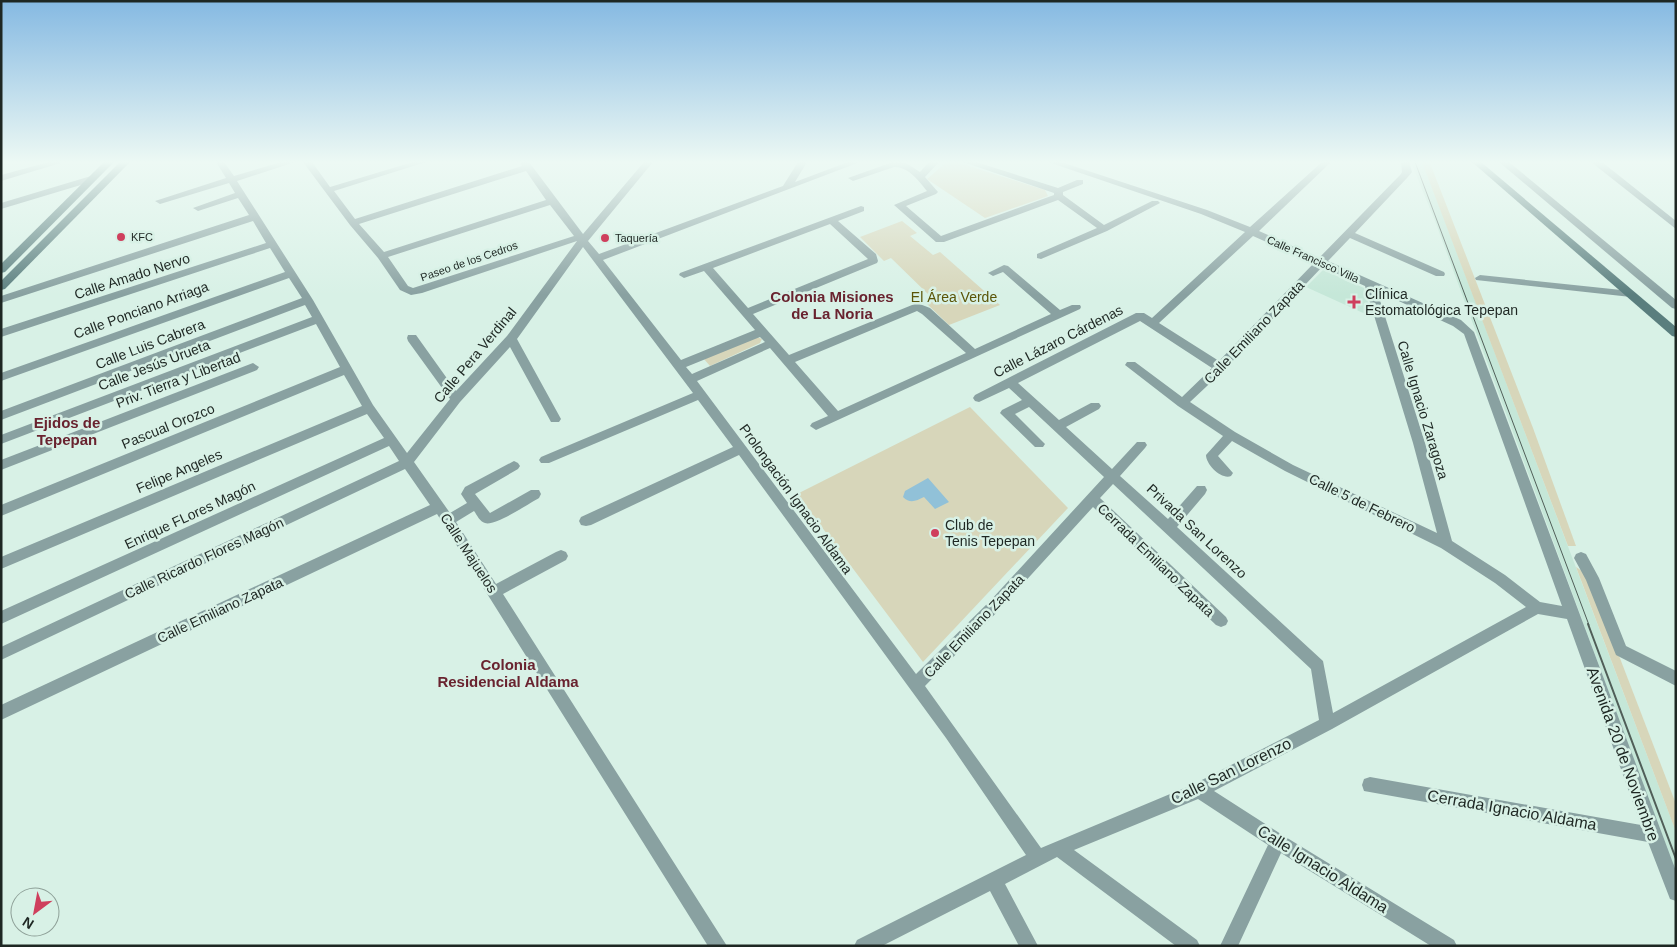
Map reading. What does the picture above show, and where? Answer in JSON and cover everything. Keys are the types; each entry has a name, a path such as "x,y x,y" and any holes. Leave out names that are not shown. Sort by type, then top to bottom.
{"main road":[{"path":"1,270 64,206"},
{"path":"1,287 81,206"},
{"path":"1528,206 1676,333"},
{"path":"1539,206 1676,325"}],"street":[{"path":"198,208 203,206"},
{"name":"Calle Majuelos","path":"247,206 308,300 369,408 448,520 718,946"},
{"name":"Paseo de los Cedros","path":"341,206 382,256 404,288 411,292 581,239"},
{"path":"353,223 403,206"},
{"path":"382,256 536,206"},
{"name":"Prolongación Ignacio Aldama","path":"556,206 680,365 951,733 1038,858"},
{"name":"Calle Pera Verdinal","path":"406,463 456,399 511,339 581,239 610,206"},
{"path":"598,258 736,206"},
{"path":"900,206 940,240 1027,206"},
{"path":"1075,206 1104,229"},
{"path":"1041,256 1104,229 1149,206"},
{"name":"Calle Francisco Villa","path":"1186,206 1253,232 1457,323"},
{"path":"1220,367 1152,324 1280,206"},
{"name":"Calle Emiliano Zapata","path":"1182,403 1189,399 1349,234 1373,206"},
{"path":"1557,206 1676,306"},
{"path":"1651,206 1676,226"},
{"path":"684,274 707,268 862,210"},
{"path":"1,300 254,217"},
{"path":"745,313 873,261 872,256 833,221"},
{"path":"1349,234 1440,274"},
{"name":"Calle Amado Nervo","path":"1,333 272,244"},
{"path":"993,273 1009,266 1059,315"},
{"path":"707,268 835,416"},
{"name":"Calle Ponciano Arriaga","path":"1,376 291,273"},
{"path":"1480,278 1631,294"},
{"name":"Calle Ignacio Zaragoza","path":"1370,285 1419,443 1446,544"},
{"name":"Calle Luis Cabrera","path":"1,416 308,300"},
{"path":"786,361 917,307 926,311 974,354"},
{"path":"816,426 1076,307"},
{"name":"Calle Lázaro Cárdenas","path":"978,398 1140,316 1152,324"},
{"name":"Calle Jesús Urueta","path":"1,440 318,319"},
{"name":"Avenida 20 de Noviembre","path":"1457,323 1470,332 1653,835 1676,893"},
{"path":"680,365 761,332"},
{"path":"412,338 456,399"},
{"path":"511,339 555,419"},
{"path":"690,380 772,344"},
{"name":"Calle 5 de Febrero","path":"1131,365 1182,403 1231,435 1289,468 1446,544 1500,579 1537,608"},
{"name":"Priv. Tierra y Libertad","path":"1,465 253,367"},
{"name":"Pascual Orozco","path":"1,510 347,369"},
{"name":"Privada San Lorenzo","path":"1010,382 1318,666 1327,724"},
{"path":"545,460 700,394"},
{"path":"1031,401 1006,413 1039,444"},
{"path":"1058,426 1095,406"},
{"name":"Felipe Angeles","path":"1,563 369,408"},
{"path":"1227,473 1212,459 1212,455 1231,435"},
{"name":"Enrique FLores Magón","path":"1,618 392,440"},
{"path":"1112,476 1142,445"},
{"path":"586,521 740,449"},
{"name":"Calle Ricardo Flores Magón","path":"1,654 406,463"},
{"path":"514,466 469,491 467,494 487,518 491,518 535,494"},
{"name":"Calle Emiliano Zapata","path":"915,686 995,605 1112,476"},
{"path":"1169,527 1201,490"},
{"name":"Cerrada Emiliano Zapata","path":"1092,498 1220,621"},
{"path":"448,520 476,504"},
{"name":"Calle Emiliano Zapata","path":"1,713 439,507"},
{"path":"494,592 561,556"},
{"path":"1581,558 1592,578 1622,650 1676,679"},
{"path":"1537,608 1573,614"},
{"name":"Calle San Lorenzo","path":"863,946 1058,848 1198,790 1327,724 1537,608"},
{"name":"Cerrada Ignacio Aldama","path":"1370,785 1653,835"},
{"name":"Calle Ignacio Aldama","path":"1198,790 1278,842 1448,946"},
{"path":"1229,946 1278,842"},
{"path":"1058,848 1191,946"},
{"path":"994,881 1028,946"}],"shaded area":[{"path":"1429,206 1439,206 1676,832 1676,874"},
{"name":"Clínica Estomatológica Tepepan","path":"1323,270 1364,288 1372,317 1306,287"}],"green space":[{"path":"967,206 1019,206 985,218"},
{"path":"1439,206 1447,206 1533,428 1576,546 1568,546"},
{"name":"El Área Verde","path":"902,221 917,233 910,236 933,255 940,252 1000,305 949,325 925,302 930,296 891,258 884,261 860,237"},
{"path":"757,337 762,339 760,343 710,366 704,359"},
{"name":"Club de Tenis Tepepan","path":"970,407 1068,508 923,662 797,494"},
{"path":"1576,567 1588,575 1676,804 1676,832"}],"water":[{"path":"928,478 949,502 935,509 924,497 911,501 903,497 905,491"}],"tram line":[{"path":"1432,206 1589,625"},
{"path":"1588,624 1676,859"}],"place":[{"name":"KFC","path":"121,237"},
{"name":"Taquería","path":"605,238"},
{"name":"Clínica Estomatológica Tepepan","path":"1354,302"},
{"name":"Club de Tenis Tepepan","path":"935,533"}],"district":[{"name":"Colonia Misiones de La Noria","path":"832,304"},
{"name":"Ejidos de Tepepan","path":"67,430"},
{"name":"Colonia Residencial Aldama","path":"508,672"}]}
